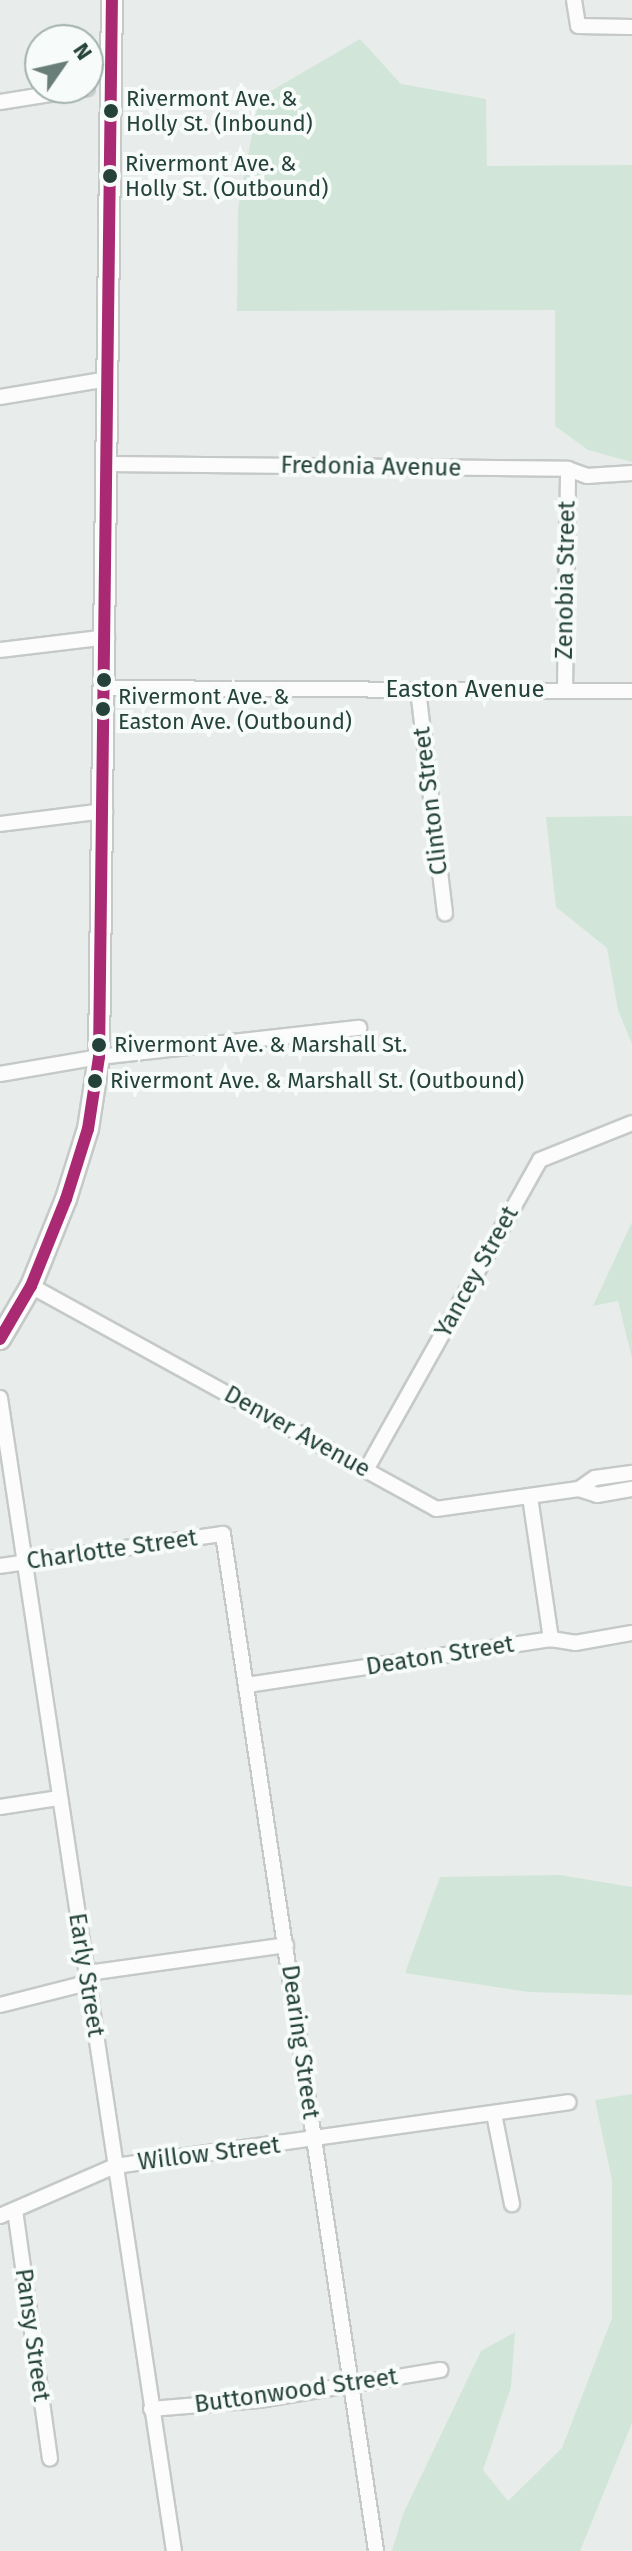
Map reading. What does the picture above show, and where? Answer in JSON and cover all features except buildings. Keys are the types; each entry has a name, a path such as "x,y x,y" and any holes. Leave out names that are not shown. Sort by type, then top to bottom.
{"main road":[{"path":"0,1339 31,1286 88,1129 99,1057 105,811 112,0"}],"street":[{"path":"574,0 574,19 578,26 632,27"},
{"path":"104,85 112,84"},
{"path":"0,102 24,98"},
{"path":"0,397 107,379"},
{"name":"Fredonia Avenue","path":"108,464 568,469 587,476 632,473"},
{"name":"Zenobia Street","path":"565,690 568,469"},
{"path":"0,650 107,637"},
{"name":"Easton Avenue","path":"106,688 632,691"},
{"name":"Clinton Street","path":"418,690 445,913"},
{"path":"0,824 105,811"},
{"path":"0,1074 99,1057 359,1028"},
{"name":"Yancey Street","path":"366,1470 540,1160 632,1123"},
{"name":"Denver Avenue","path":"31,1286 436,1509 579,1489 595,1478 632,1473"},
{"name":"Early Street","path":"0,1398 174,2551"},
{"name":"Denver Avenue","path":"579,1489 597,1495 632,1489"},
{"path":"530,1497 551,1639"},
{"name":"Charlotte Street","path":"0,1566 223,1534"},
{"name":"Dearing Street","path":"223,1534 376,2551"},
{"name":"Deaton Street","path":"247,1685 551,1639 575,1643 632,1633"},
{"path":"0,1807 59,1798"},
{"path":"0,2005 86,1979 95,1972 286,1945"},
{"name":"Willow Street","path":"0,2216 115,2166 569,2102"},
{"path":"494,2114 512,2204"},
{"name":"Pansy Street","path":"15,2210 50,2459"},
{"name":"Buttonwood Street","path":"151,2409 350,2385 441,2370"}],"green space":[{"path":"360,39 401,84 486,99 487,166 632,165 632,462 588,450 555,426 555,310 237,311 238,208 259,98"},
{"path":"632,816 632,1044 618,1010 607,948 556,907 546,817"},
{"path":"632,1222 632,1358 618,1301 593,1306"},
{"path":"560,1875 632,1887 632,1995 528,1992 405,1973 440,1877"},
{"path":"632,2094 632,2423 580,2551 392,2551 403,2514 481,2351 515,2332 511,2387 483,2470 508,2501 562,2448 612,2318 612,2180 595,2100"}],"transit line":[{"path":"0,1339 31,1286 66,1199 88,1129 99,1057 112,0"}],"place":[{"name":"Rivermont Ave. & Holly St. (Inbound)","path":"111,111"},
{"name":"Rivermont Ave. & Holly St. (Outbound)","path":"110,176"},
{"name":"Rivermont Ave. & Easton Ave. (Outbound)","path":"103,709"},
{"name":"Rivermont Ave. & Marshall St.","path":"99,1045"},
{"name":"Rivermont Ave. & Marshall St. (Outbound)","path":"95,1081"}]}
